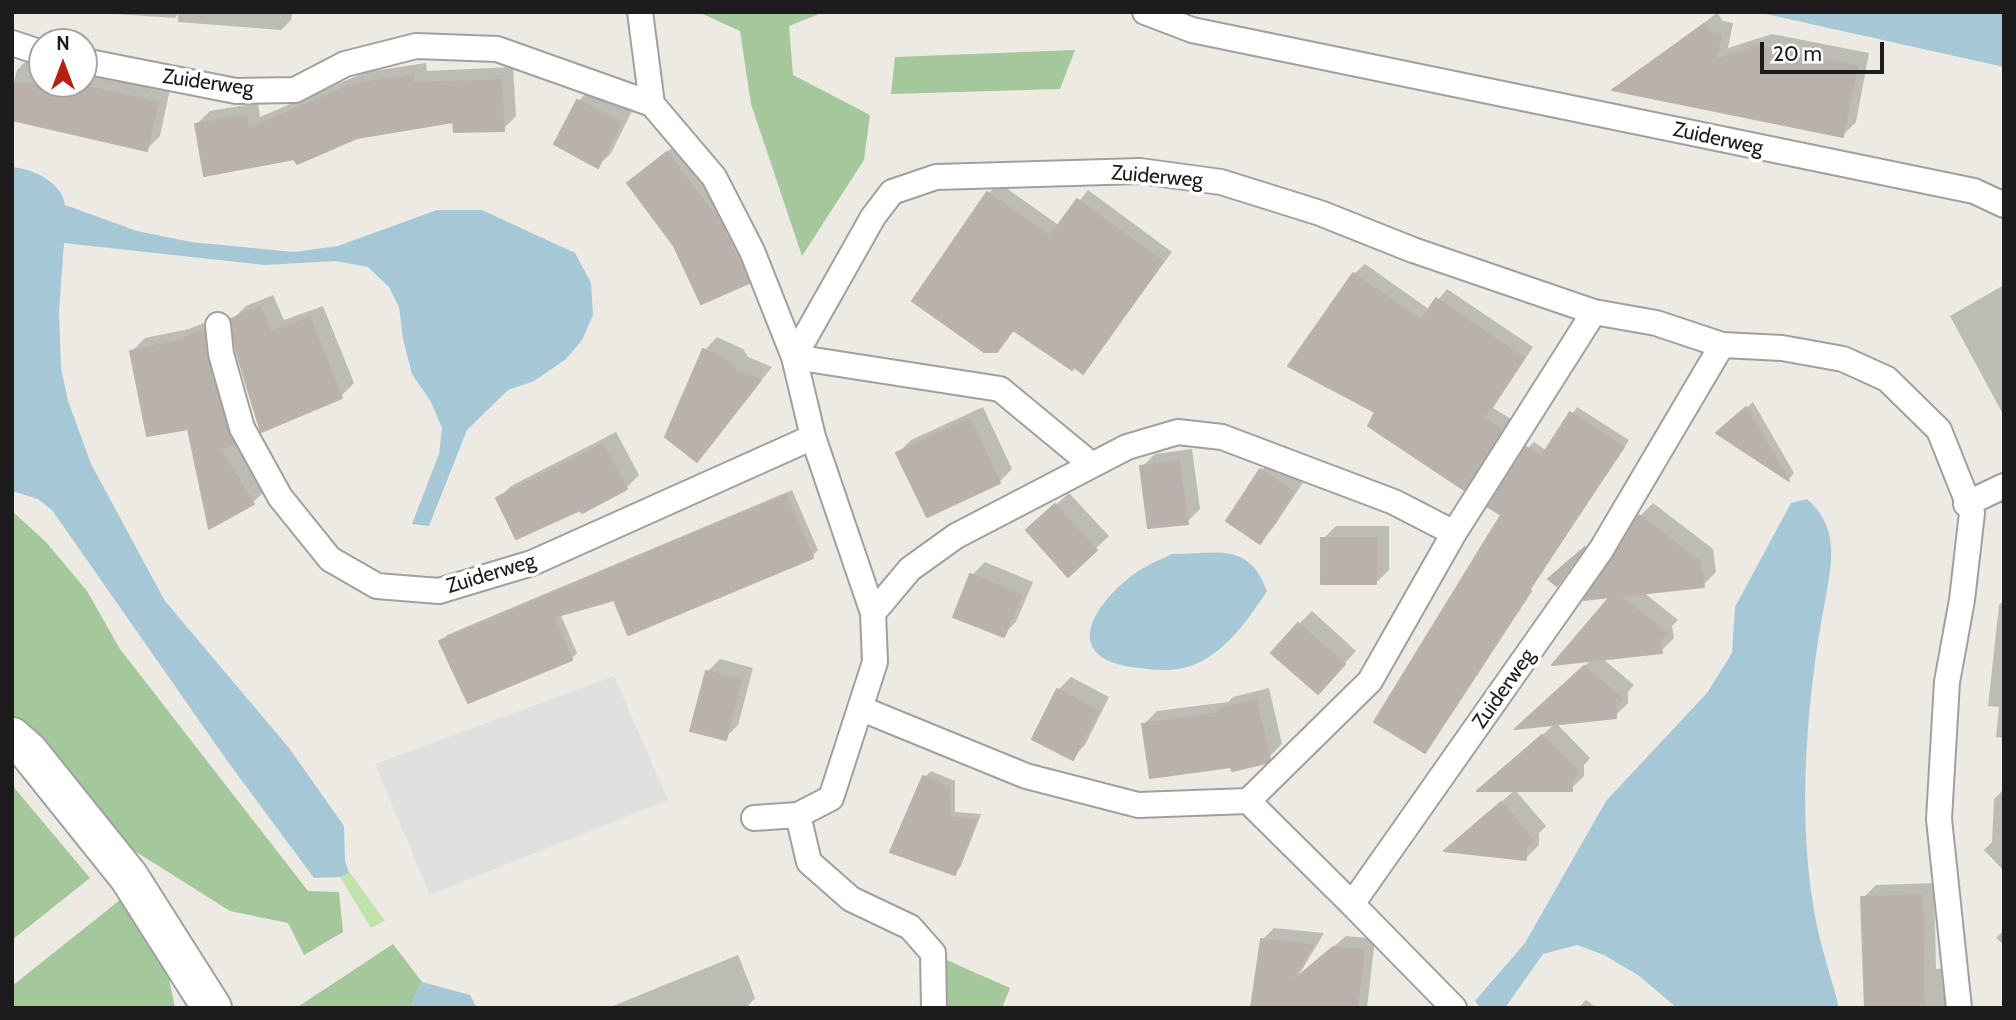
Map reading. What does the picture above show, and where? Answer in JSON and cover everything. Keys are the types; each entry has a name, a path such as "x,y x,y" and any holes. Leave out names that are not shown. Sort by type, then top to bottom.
{"street":[{"path":"12,737 28,751 129,877 212,1008"}],"lane":[{"path":"640,12 652,104 714,177 752,251 794,357 813,437 873,613 875,662 831,798 798,815 754,818"},
{"name":"Zuiderweg","path":"1145,12 1192,30 1975,191 2004,205"},
{"name":"Zuiderweg","path":"98,64 236,91 295,90 345,64 416,46 497,49 652,104"},
{"name":"Zuiderweg","path":"794,357 873,217 892,192 936,177 1140,171 1221,182 1320,213 1426,255 1594,312 1656,323 1722,345 1782,348 1843,359 1887,379 1939,430 1972,513 1962,600 1947,682 1939,819 1959,1008"},
{"path":"862,709 1026,776 1138,805 1248,801 1370,681 1454,533 1594,312"},
{"name":"Zuiderweg","path":"219,325 221,354 242,428 280,497 330,559 377,586 439,590 531,563 813,437"},
{"name":"Zuiderweg","path":"1352,904 1601,551 1722,345"},
{"path":"794,357 1000,389 1092,465"},
{"path":"873,613 910,569 956,536 1127,447 1178,432 1222,437 1394,502 1454,533"},
{"path":"1966,503 2004,486"},
{"path":"1248,801 1454,1008"},
{"path":"798,815 809,862 851,899 910,927 933,953 934,1008"}],"green space":[{"path":"698,12 824,12 789,26 793,75 870,115 864,160 802,256 751,104 740,31"},
{"path":"1075,50 1060,89 891,94 895,57"},
{"path":"12,511 46,542 87,591 120,649 308,891 339,892 343,932 304,955 288,923 230,911 122,843 12,725"},
{"path":"12,785 90,878 12,940"},
{"path":"348,870 385,921 371,928 340,877 349,873"},
{"path":"130,892 165,959 175,1008 12,1008 12,986"},
{"path":"393,944 422,982 413,999 412,1008 296,1008"},
{"path":"942,958 1010,988 1002,1008 943,1008"}],"shaded area":[{"path":"614,676 668,800 430,895 375,764"}],"water":[{"path":"1757,12 2004,12 2004,67"},
{"path":"12,167 37,174 52,183 63,197 65,205 137,231 191,242 294,252 338,246 437,210 482,210 575,253 591,283 593,315 582,340 566,359 534,381 508,390 467,430 429,526 412,524 439,454 442,428 431,402 412,374 403,339 399,307 389,287 368,267 336,261 265,265 64,243 59,311 61,368 68,401 91,464 165,601 289,748 344,826 345,860 349,873 340,877 314,878 228,762 52,510 38,499 12,491"},
{"path":"1807,499 1824,520 1831,544 1831,556 1809,712 1806,834 1816,922 1839,1008 1677,1008 1638,975 1604,955 1577,945 1543,954 1505,1008 1481,1008 1475,1001 1525,943 1606,801 1707,693 1732,653 1735,607 1791,503"},
{"path":"1217,553 1241,557 1251,564 1267,591 1230,639 1212,655 1194,665 1171,670 1147,669 1114,663 1099,655 1091,643 1090,630 1105,601 1134,574 1172,554"},
{"path":"422,982 470,995 477,1008 412,1008 413,999"}],"building":[{"path":"1704,24 1710,33 1721,35 1716,60 1757,46 1857,66 1843,137 1612,90"},
{"path":"413,75 414,83 501,80 504,131 454,132 453,122 357,138 297,164 294,159 204,176 195,124 246,115 248,129 351,85"},
{"path":"12,84 28,84 28,98 98,98 98,89 158,102 147,151 12,120"},
{"path":"577,100 621,122 598,168 554,144"},
{"path":"667,152 721,223 749,283 701,304 674,246 627,183"},
{"path":"987,192 1050,236 1077,199 1163,262 1083,374 1074,367 1072,370 1013,330 997,352 984,352 912,301"},
{"path":"1353,273 1421,320 1436,298 1524,358 1484,418 1502,430 1464,490 1368,426 1375,412 1288,366"},
{"path":"260,307 271,332 310,318 342,398 261,432 236,351 231,319"},
{"path":"204,330 207,358 234,444 220,449 254,504 209,529 188,429 147,436 130,351 174,342"},
{"path":"703,349 730,362 736,370 761,380 697,462 665,437"},
{"path":"1746,407 1789,481 1716,433"},
{"path":"1570,412 1624,447 1529,589 1531,591 1425,753 1374,722 1501,515 1488,507 1526,447 1541,457"},
{"path":"970,418 1000,483 927,517 896,453"},
{"path":"603,444 627,489 582,513 580,510 516,539 496,498"},
{"path":"1179,461 1188,524 1148,528 1140,466"},
{"path":"1260,469 1294,492 1260,544 1226,521"},
{"path":"786,495 813,558 628,635 614,600 554,617 572,660 468,703 439,641"},
{"path":"1055,504 1097,550 1068,577 1026,530"},
{"path":"1639,515 1700,562 1704,587 1620,596 1667,633 1660,641 1662,653 1552,665 1610,597 1584,600"},
{"path":"1321,538 1377,538 1376,584 1321,584"},
{"path":"1585,547 1557,586 1548,579"},
{"path":"970,574 1022,595 1004,637 953,617"},
{"path":"1298,623 1345,664 1318,694 1271,653"},
{"path":"1584,666 1622,699 1616,707 1616,718 1515,729"},
{"path":"706,671 741,680 726,740 690,731"},
{"path":"1057,689 1098,711 1073,760 1032,739"},
{"path":"1256,700 1270,759 1266,763 1232,771 1231,767 1150,778 1142,724 1219,713 1218,709"},
{"path":"1542,735 1579,772 1572,779 1572,791 1477,791"},
{"path":"923,776 949,787 950,817 976,820 955,875 890,852"},
{"path":"1501,802 1534,841 1526,847 1526,860 1444,851"},
{"path":"1922,895 1924,1008 1865,1008 1861,897"},
{"path":"1261,939 1313,945 1289,984 1333,947 1364,950 1357,1008 1251,1008"}]}
